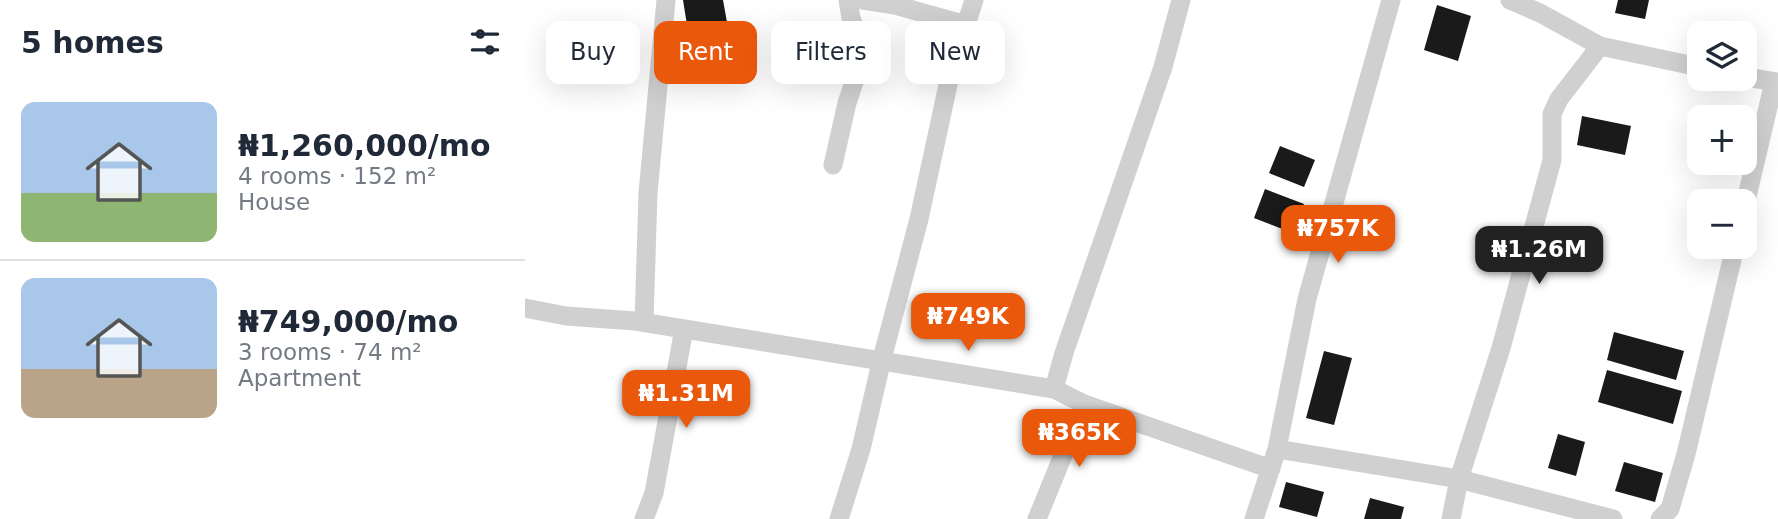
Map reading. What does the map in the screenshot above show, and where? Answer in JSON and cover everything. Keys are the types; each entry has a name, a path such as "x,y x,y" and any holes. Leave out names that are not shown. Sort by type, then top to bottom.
{"street":[{"path":"644,322 648,193 666,0"},
{"path":"833,164 847,103 858,70 861,45 851,18 848,0"},
{"path":"863,0 895,5 952,21"},
{"path":"967,21 974,0"},
{"path":"1054,389 1163,67 1181,0"},
{"path":"1254,519 1277,449 1307,299 1391,0"},
{"path":"1510,0 1550,18 1600,46 1687,65"},
{"path":"1451,519 1459,479 1501,348 1552,160 1552,114 1559,99 1600,46"},
{"path":"1749,189 1776,82 1757,80"},
{"path":"839,519 862,449 882,359 919,219 948,84"},
{"path":"1660,519 1670,509 1686,454 1732,259"},
{"path":"525,308 566,316 644,322 1054,389 1084,404 1271,469"},
{"path":"644,519 654,493 684,329"},
{"path":"1037,519 1084,404"},
{"path":"1277,449 1459,479 1613,519"}],"building":[{"path":"683,0 723,0 727,21 686,21"},
{"path":"1618,0 1649,0 1645,19 1615,13"},
{"path":"1437,5 1471,16 1458,61 1424,50"},
{"path":"1582,116 1631,126 1625,155 1577,145"},
{"path":"1280,146 1315,160 1304,187 1269,173"},
{"path":"1265,189 1304,204 1293,233 1254,218"},
{"path":"1614,332 1684,351 1676,380 1607,360"},
{"path":"1324,351 1352,358 1334,425 1306,418"},
{"path":"1607,370 1682,391 1673,424 1598,402"},
{"path":"1558,434 1585,442 1576,476 1548,468"},
{"path":"1624,462 1663,473 1655,502 1615,491"},
{"path":"1286,482 1324,492 1317,517 1279,507"},
{"path":"1370,498 1404,507 1401,519 1364,519"}]}
